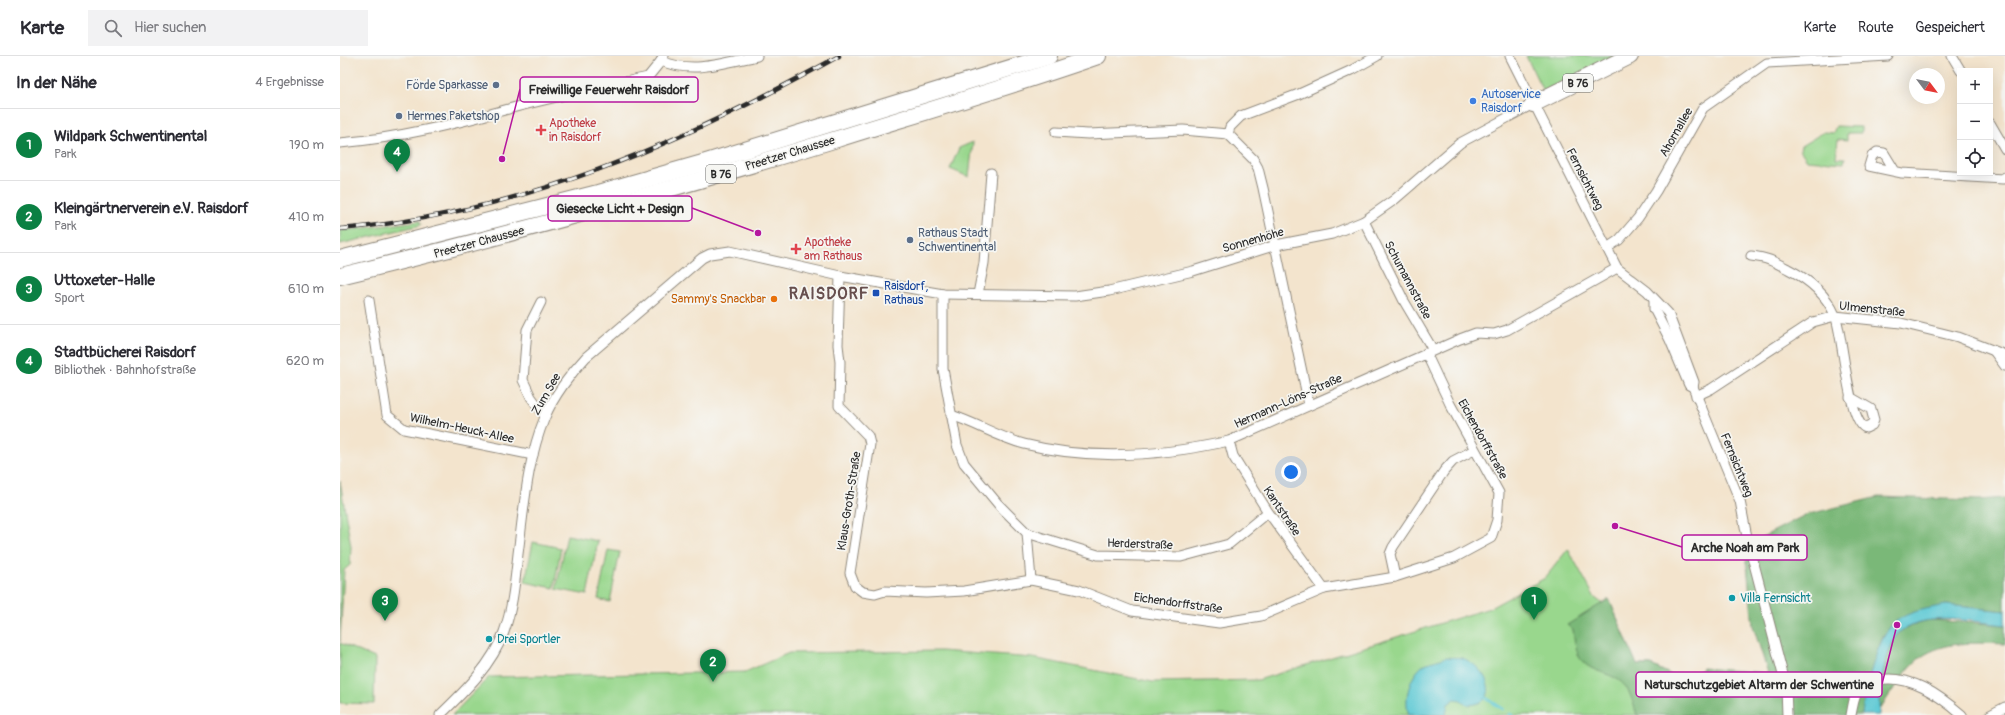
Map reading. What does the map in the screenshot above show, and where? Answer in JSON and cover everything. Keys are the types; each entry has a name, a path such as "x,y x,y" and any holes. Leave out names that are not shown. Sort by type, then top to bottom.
{"highway":[{"name":"Preetzer Chaussee","path":"340,259 598,193 718,158 1049,56"},
{"name":"Preetzer Chaussee","path":"340,276 446,251 684,186 1020,83 1098,56"},
{"name":"B 76","path":"1533,104 1630,56"}],"street":[{"path":"340,143 402,135 455,125 513,108 648,77 662,59 686,68 697,68 757,56"},
{"path":"1228,134 1230,127 1241,116 1299,94 1352,70 1377,56"},
{"name":"Fernsichtweg","path":"1510,56 1617,268 1647,291 1654,300 1654,309 1670,340 1689,384 1694,391 1738,493 1747,537 1786,686 1787,715"},
{"name":"Ahornallee","path":"1607,248 1619,240 1638,218 1656,191 1703,108 1767,63 1888,56"},
{"path":"1952,56 1959,68"},
{"name":"Sonnenhöhe","path":"943,294 1074,296 1109,291 1193,271 1276,245 1332,234 1364,221 1394,200 1460,143 1533,104"},
{"path":"1993,128 2005,149"},
{"path":"1056,132 1095,134 1183,130 1228,134 1253,159 1258,168 1276,245 1309,405"},
{"path":"1895,171 1902,173 1973,178 2003,179 2005,177"},
{"path":"978,294 984,263 991,173"},
{"name":"Schumannstraße","path":"1364,221 1430,351"},
{"name":"Zum See","path":"440,715 476,678 491,658 504,632 514,587 524,508 533,455 545,416 573,371 586,357 663,290 710,254 730,251 840,276 943,294"},
{"path":"1751,256 1767,257 1801,276 1816,288 1825,298 1835,316 1850,397"},
{"name":"Hermann-Löns-Straße","path":"951,415 970,422 998,436 1018,442 1068,452 1099,455 1138,454 1182,450 1228,441 1430,351 1476,333 1494,334 1507,330 1617,268"},
{"name":"Klaus-Groth-Straße","path":"840,276 838,345 840,362 839,406 868,436 870,444 850,573"},
{"path":"943,294 943,369 957,445 964,463 998,504 1027,533 1031,580"},
{"name":"Wilhelm-Heuck-Allee","path":"369,300 387,415 404,429 533,455"},
{"path":"540,302 527,330 523,380 531,397 545,416"},
{"name":"Ulmenstraße","path":"1694,391 1711,389 1813,322 1835,316 1901,323 1958,337 2005,355"},
{"path":"1993,350 2005,366"},
{"name":"Eichendorffstraße","path":"850,573 856,586 863,592 874,594 885,591 926,593 964,591 1031,580 1079,590 1132,611 1219,623 1261,616 1324,589 1395,577 1454,558 1491,538 1497,520 1499,493 1474,450 1430,351"},
{"name":"Kantstraße","path":"1228,441 1233,456 1268,512 1324,589"},
{"path":"1395,577 1390,554 1393,547 1444,471 1453,461 1474,450"},
{"name":"Herderstraße","path":"1027,533 1098,555 1181,557 1229,544 1268,512"},
{"path":"1851,715 1860,686 1868,681 1881,679 1901,680 1925,688 1962,715"},
{"path":"1990,715 2005,707"}],"green space":[{"path":"1526,56 1616,56 1543,91"},
{"path":"1836,126 1861,127 1861,133 1847,133 1847,140 1838,139 1836,158 1845,158 1844,163 1807,160 1800,150 1801,146 1824,132 1833,133"},
{"path":"973,142 969,177 950,169 959,148"},
{"path":"420,221 421,225 340,244 340,231"},
{"path":"340,481 351,547 350,565 344,570 340,642"},
{"path":"1878,497 1979,500 2005,498 2005,611 1946,605 1913,613 1895,622 1882,638 1876,656 1862,715 1637,715 1630,695 1622,683 1616,678 1588,666 1582,661 1578,654 1573,630 1567,625 1609,599 1637,665 1651,665 1688,683 1702,668 1768,673 1753,626 1745,546 1805,515"},
{"path":"567,535 598,541 587,595 556,589"},
{"path":"533,542 561,548 554,588 525,582"},
{"path":"1568,549 1595,598 1602,603 1609,599 1637,665 1651,665 1688,683 1702,668 1780,715 452,715 489,677 745,672 789,653 941,651 1033,658 1153,682 1258,680 1490,608 1545,578"},
{"path":"608,550 620,552 610,602 598,599"},
{"path":"1930,620 2005,625 2005,644 1984,643 1951,645 1921,657 1898,682 1879,710 1880,691 1886,656 1895,637 1908,627"},
{"path":"340,643 375,658 374,704 340,703"}],"water":[{"path":"1946,605 2005,611 2005,625 1951,619 1924,621 1901,631 1897,635 1889,652 1882,675 1879,715 1862,715 1865,693 1872,666 1882,640 1888,630 1894,623 1905,616 1933,607"},
{"path":"1446,657 1462,658 1471,662 1478,669 1488,684 1486,698 1479,703 1467,705 1461,700 1455,699 1448,704 1446,715 1409,715 1407,709 1407,694 1415,674 1425,664"}],"waterway":[{"path":"1486,698 1503,709"}],"railway":[{"path":"340,229 407,221 472,208 536,191 598,170 660,145 720,118 839,56"}],"place":[{"name":"Förde Sparkasse","path":"496,85"},
{"name":"Autoservice Raisdorf","path":"1473,101"},
{"name":"Hermes Paketshop","path":"399,116"},
{"name":"Apotheke in Raisdorf","path":"541,130"},
{"name":"Freiwillige Feuerwehr Raisdorf","path":"502,159"},
{"name":"Stadtbücherei Raisdorf","path":"397,172"},
{"name":"Giesecke Licht + Design","path":"758,233"},
{"name":"Rathaus Stadt Schwentinental","path":"910,240"},
{"name":"Apotheke am Rathaus","path":"796,249"},
{"name":"Raisdorf, Rathaus","path":"876,293"},
{"name":"Sammy's Snackbar","path":"774,299"},
{"name":"Arche Noah am Park","path":"1615,526"},
{"name":"Villa Fernsicht","path":"1732,598"},
{"name":"Wildpark Schwentinental","path":"1534,620"},
{"name":"Uttoxeter-Halle","path":"385,621"},
{"name":"Naturschutzgebiet Altarm der Schwentine","path":"1897,625"},
{"name":"Drei Sportler","path":"489,639"},
{"name":"Kleingärtnerverein e.V. Raisdorf","path":"713,682"}],"district":[{"name":"RAISDORF","path":"829,293"}]}
